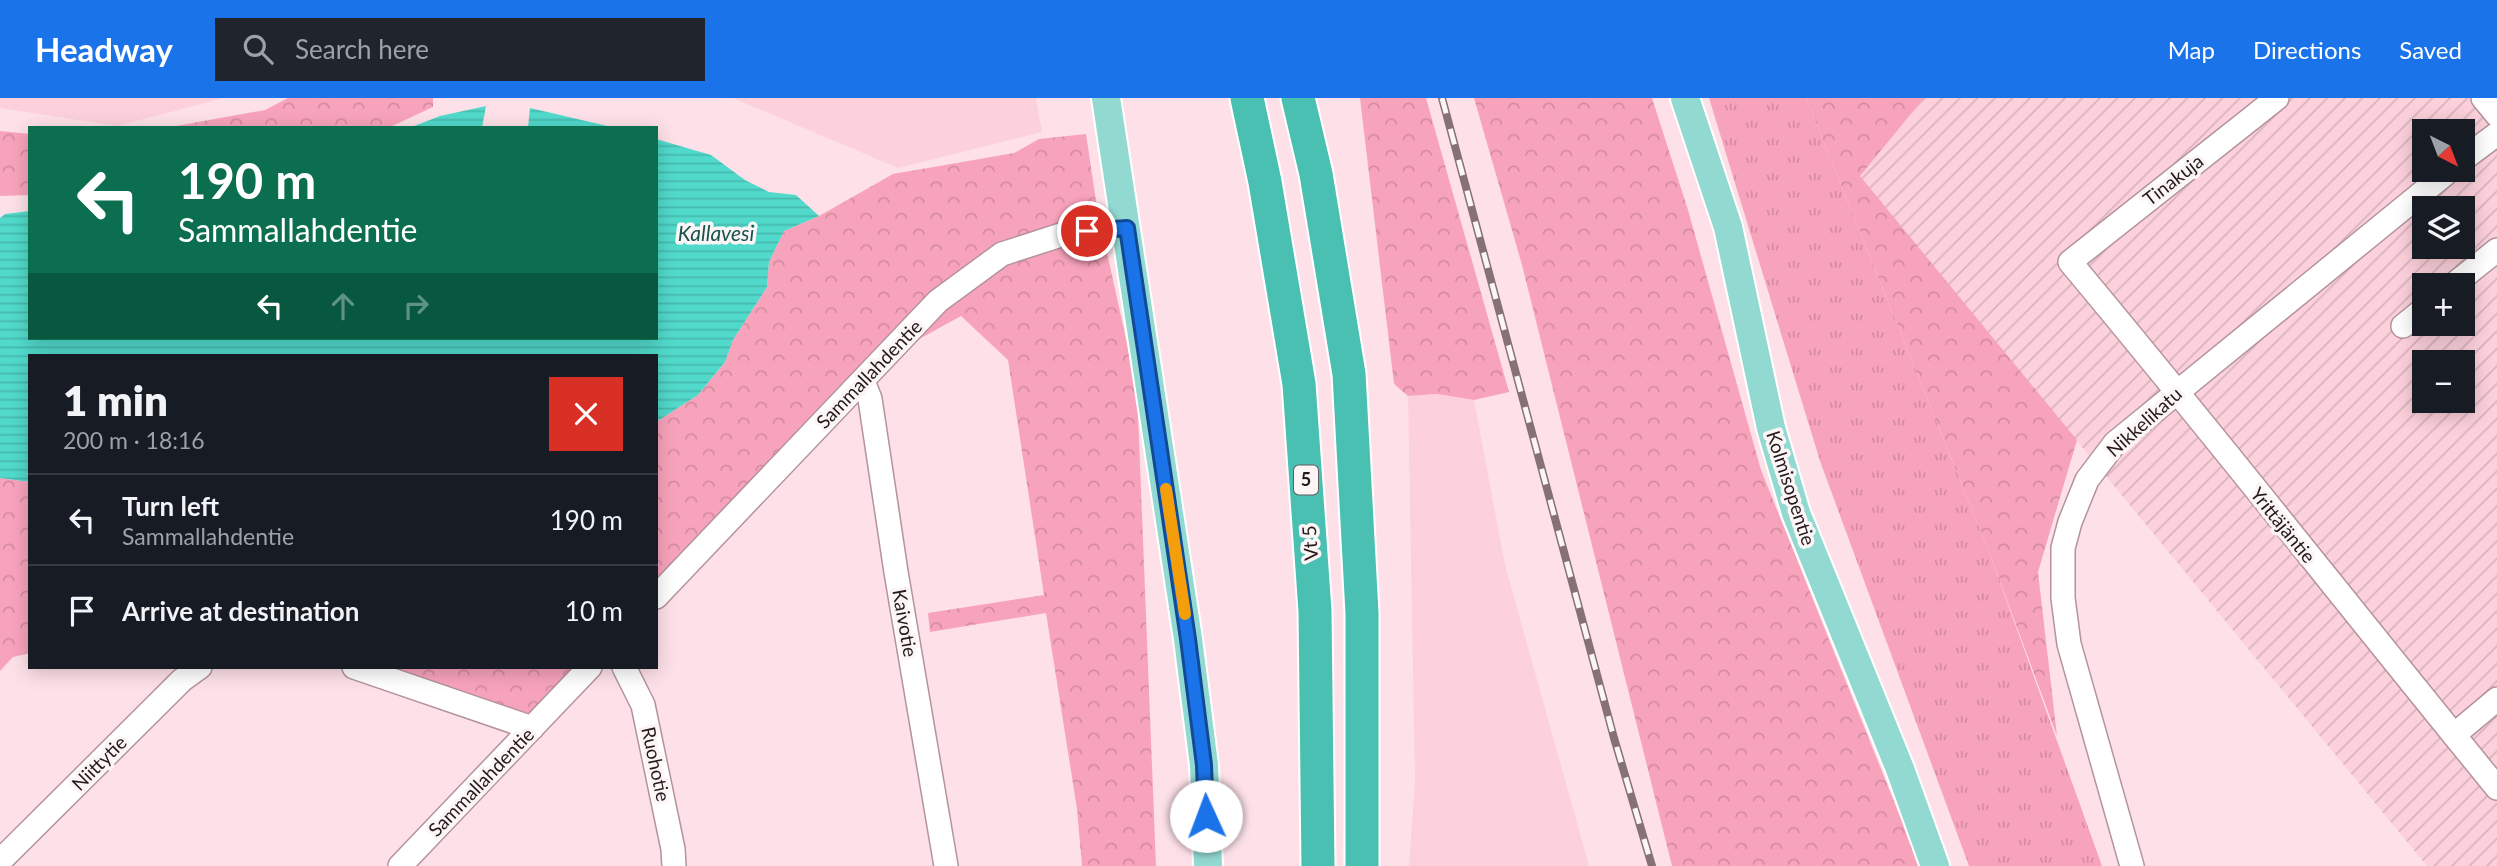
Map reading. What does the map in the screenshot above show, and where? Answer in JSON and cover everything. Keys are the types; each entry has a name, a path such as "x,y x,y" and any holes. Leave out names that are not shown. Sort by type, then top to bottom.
{"highway":[{"name":"Vt 5","path":"1247,98 1265,182 1299,384 1315,611 1318,866"},
{"path":"1298,98 1316,174 1349,374 1362,613 1362,866"}],"main road":[{"path":"1106,98 1188,639 1204,765 1208,866"},
{"name":"Kolmisopentie","path":"1685,98 1728,227 1771,428 1796,513 1900,769 1936,866"}],"street":[{"name":"Tinakuja","path":"2070,262 2277,98"},
{"path":"2483,98 2497,115"},
{"path":"2475,150 2497,134"},
{"name":"Nikkelikatu","path":"2132,866 2069,644 2063,598 2063,548 2087,480 2115,443 2435,182"},
{"name":"Sammallahdentie","path":"658,595 939,301 1002,254 1067,233 1127,228"},
{"path":"2468,273 2497,250"},
{"name":"Yrittäjäntie","path":"2070,262 2178,391 2343,600 2497,788"},
{"path":"2403,326 2412,319"},
{"name":"Kaivotie","path":"863,381 870,399 896,572 946,866"},
{"name":"Niittytie","path":"0,861 182,680 197,669"},
{"path":"360,669 532,728"},
{"name":"Sammallahdentie","path":"400,866 588,669"},
{"name":"Ruohotie","path":"625,669 643,705 673,849 674,866"},
{"path":"2454,735 2497,699"}],"shaded area":[{"path":"0,98 224,98 117,126 0,108"},
{"path":"733,98 1036,98 1042,132 898,168"},
{"path":"1924,98 2497,98 2497,866 2427,866 1859,176"},
{"path":"1437,394 1474,400 1505,565 1589,866 1409,866 1415,782 1408,396"}],"green space":[{"path":"288,98 433,98 433,107 392,126 176,126 265,110"},
{"path":"1360,98 1426,98 1509,392 1474,400 1437,394 1408,396 1394,384"},
{"path":"1474,98 1652,98 1688,210 1761,470 1920,866 1672,866 1522,265"},
{"path":"1709,98 1806,98 1991,557 2102,866 1969,866 1820,461"},
{"path":"1806,98 1924,98 1860,176 2077,440 2038,572 2057,736 1991,557"},
{"path":"0,131 28,134 28,195 0,196"},
{"path":"1086,134 1097,207 1137,389 1156,866 1082,866 1077,809 1046,613 930,632 928,613 1044,595 1008,360 961,316 852,376 658,588 658,421 698,395 725,362 733,340 767,287 769,262 784,231 819,216 893,174 1014,153 1039,139"},
{"path":"0,478 28,482 28,653 13,657 0,671"},
{"path":"390,669 582,669 528,723"}],"water":[{"path":"486,106 482,126 414,126 440,116"},
{"path":"530,108 607,126 528,126"},
{"name":"Kallavesi","path":"658,140 711,155 745,180 769,192 796,195 819,216 784,231 769,262 767,287 733,340 725,362 698,395 658,421 658,354 28,354 28,482 0,478 0,218 5,214 28,211 28,340 658,340"}],"railway":[{"path":"1442,98 1614,738 1652,866"}],"slow traffic":[{"path":"1166,489 1185,614"}],"route":[{"path":"1087,231 1127,228 1188,639 1204,765 1206,816"}]}
